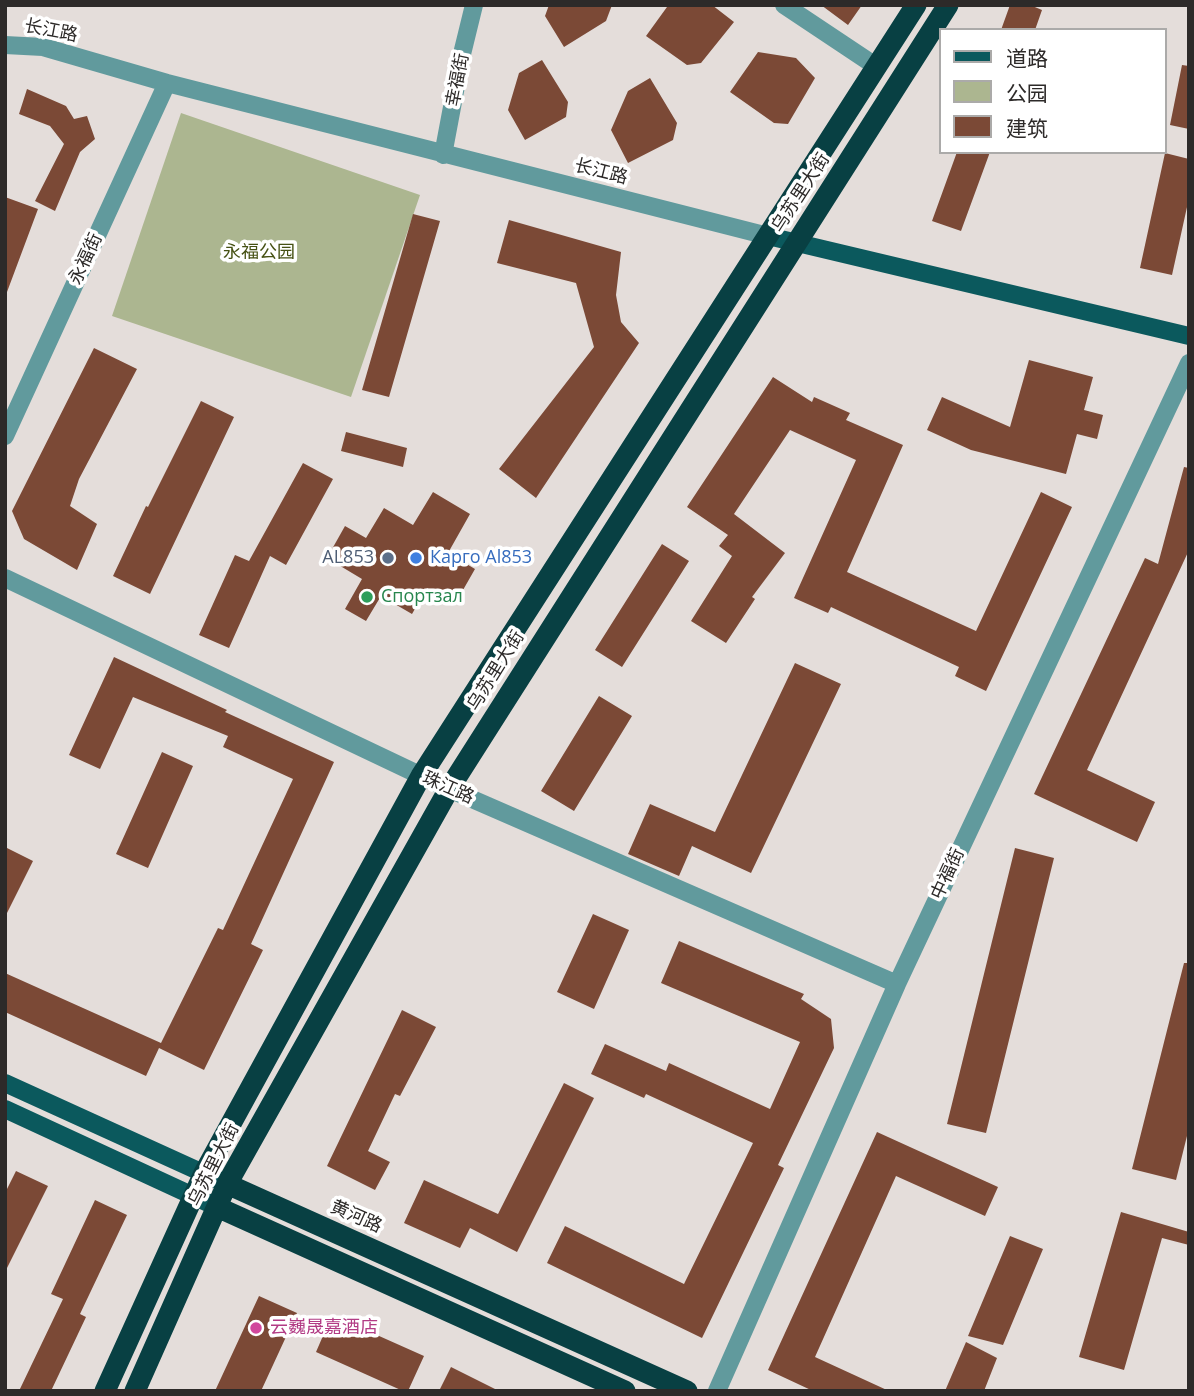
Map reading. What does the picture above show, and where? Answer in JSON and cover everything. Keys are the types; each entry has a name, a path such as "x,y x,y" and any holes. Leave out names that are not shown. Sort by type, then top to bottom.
{"highway":[{"name":"乌苏里大街","path":"105,1391 204,1172 421,776 916,5"},
{"name":"乌苏里大街","path":"135,1391 228,1184 449,789 948,5"},
{"name":"黄河路","path":"228,1184 687,1391"},
{"path":"217,1207 625,1391"}],"main road":[{"name":"长江路","path":"768,236 1189,336"},
{"name":"黄河路","path":"5,1083 228,1184"},
{"path":"5,1109 217,1207"}],"street":[{"name":"幸福街","path":"443,155 474,5"},
{"path":"784,5 877,67"},
{"name":"长江路","path":"5,45 43,47 167,83 443,155 768,236"},
{"name":"永福街","path":"5,436 167,83"},
{"name":"中福街","path":"717,1391 897,984 1189,362"},
{"name":"珠江路","path":"5,578 449,789 897,984"}],"green space":[{"name":"永福公园","path":"181,113 420,195 351,397 112,316"}],"building":[{"path":"549,5 612,5 606,21 564,47 545,16"},
{"path":"712,5 734,22 701,63 687,65 646,36 667,7"},
{"path":"821,5 862,5 848,25"},
{"path":"1010,5 1030,5 1042,10 1036,28 1002,28"},
{"path":"758,52 796,58 815,78 788,124 774,123 730,92"},
{"path":"542,60 568,102 566,117 525,140 508,110 519,73"},
{"path":"1182,65 1189,66 1189,129 1170,125"},
{"path":"650,78 677,123 673,140 628,163 611,130 628,91"},
{"path":"27,89 66,106 74,119 87,116 95,139 80,152 55,211 35,201 64,144 50,126 19,114"},
{"path":"956,154 989,154 961,231 932,221"},
{"path":"1165,154 1189,159 1189,198 1172,275 1140,268"},
{"path":"5,197 38,209 7,292 5,292"},
{"path":"413,214 440,221 389,397 362,390"},
{"path":"509,220 621,252 616,295 621,322 639,343 536,498 499,469 594,347 576,283 497,263"},
{"path":"94,348 137,369 79,479 70,506 97,524 77,570 24,539 12,511"},
{"path":"1029,360 1093,377 1084,410 1103,415 1097,439 1077,434 1066,474 971,450 927,430 942,397 1010,427"},
{"path":"773,377 812,402 814,397 850,413 846,420 903,445 847,572 976,631 1041,492 1072,507 986,691 955,676 959,667 831,607 828,613 794,598 856,460 790,430 734,514 785,553 752,597 755,599 726,643 691,621 732,556 719,546 728,535 687,507"},
{"path":"201,401 234,417 150,594 113,576"},
{"path":"346,432 407,448 403,467 341,451"},
{"path":"303,463 333,479 286,565 270,556 229,648 199,635 235,555 249,561"},
{"path":"1184,467 1189,468 1189,550 1087,770 1155,802 1137,842 1034,794 1145,558 1158,564"},
{"path":"433,492 470,514 448,553 475,569 455,604 427,588 412,614 381,596 366,621 345,609 362,579 327,558 345,526 366,538 384,508 413,525"},
{"path":"662,544 689,561 622,667 595,650"},
{"path":"114,657 334,762 251,944 263,950 204,1070 159,1048 146,1076 5,1012 5,973 161,1043 218,928 223,930 293,779 223,747 228,736 133,697 100,769 69,755"},
{"path":"795,663 841,684 751,873 692,846 679,876 628,854 650,804 715,832"},
{"path":"599,696 632,716 574,811 541,791"},
{"path":"162,752 193,766 148,868 116,854"},
{"path":"5,847 33,861 5,917"},
{"path":"1015,848 1054,858 986,1133 947,1124"},
{"path":"593,914 629,930 594,1009 557,992"},
{"path":"679,941 804,994 801,999 831,1019 834,1048 778,1165 784,1168 702,1338 547,1263 565,1226 684,1284 753,1143 646,1094 644,1098 591,1074 605,1044 666,1071 669,1063 770,1109 800,1042 661,983"},
{"path":"1184,963 1189,963 1189,1128 1176,1180 1132,1169"},
{"path":"402,1010 436,1027 400,1096 395,1094 368,1151 390,1162 375,1190 327,1166"},
{"path":"564,1083 594,1098 517,1252 470,1228 460,1248 404,1223 424,1180 498,1214"},
{"path":"877,1132 998,1187 985,1216 896,1176 815,1357 889,1391 813,1391 768,1370"},
{"path":"16,1171 48,1186 5,1272 5,1193"},
{"path":"95,1200 127,1215 80,1314 86,1317 51,1391 19,1391 63,1299 51,1294"},
{"path":"1121,1212 1189,1232 1189,1245 1162,1238 1124,1370 1079,1357"},
{"path":"1010,1236 1043,1249 1003,1345 968,1336"},
{"path":"259,1296 297,1313 261,1391 215,1391"},
{"path":"332,1315 424,1356 408,1391 316,1352"},
{"path":"966,1342 997,1358 984,1391 945,1391"},
{"path":"451,1367 499,1391 439,1391"}],"place":[{"name":"AL853","path":"388,558"},
{"name":"Карго Al853","path":"416,558"},
{"name":"Спортзал","path":"367,597"},
{"name":"云巍晟嘉酒店","path":"256,1328"}]}
